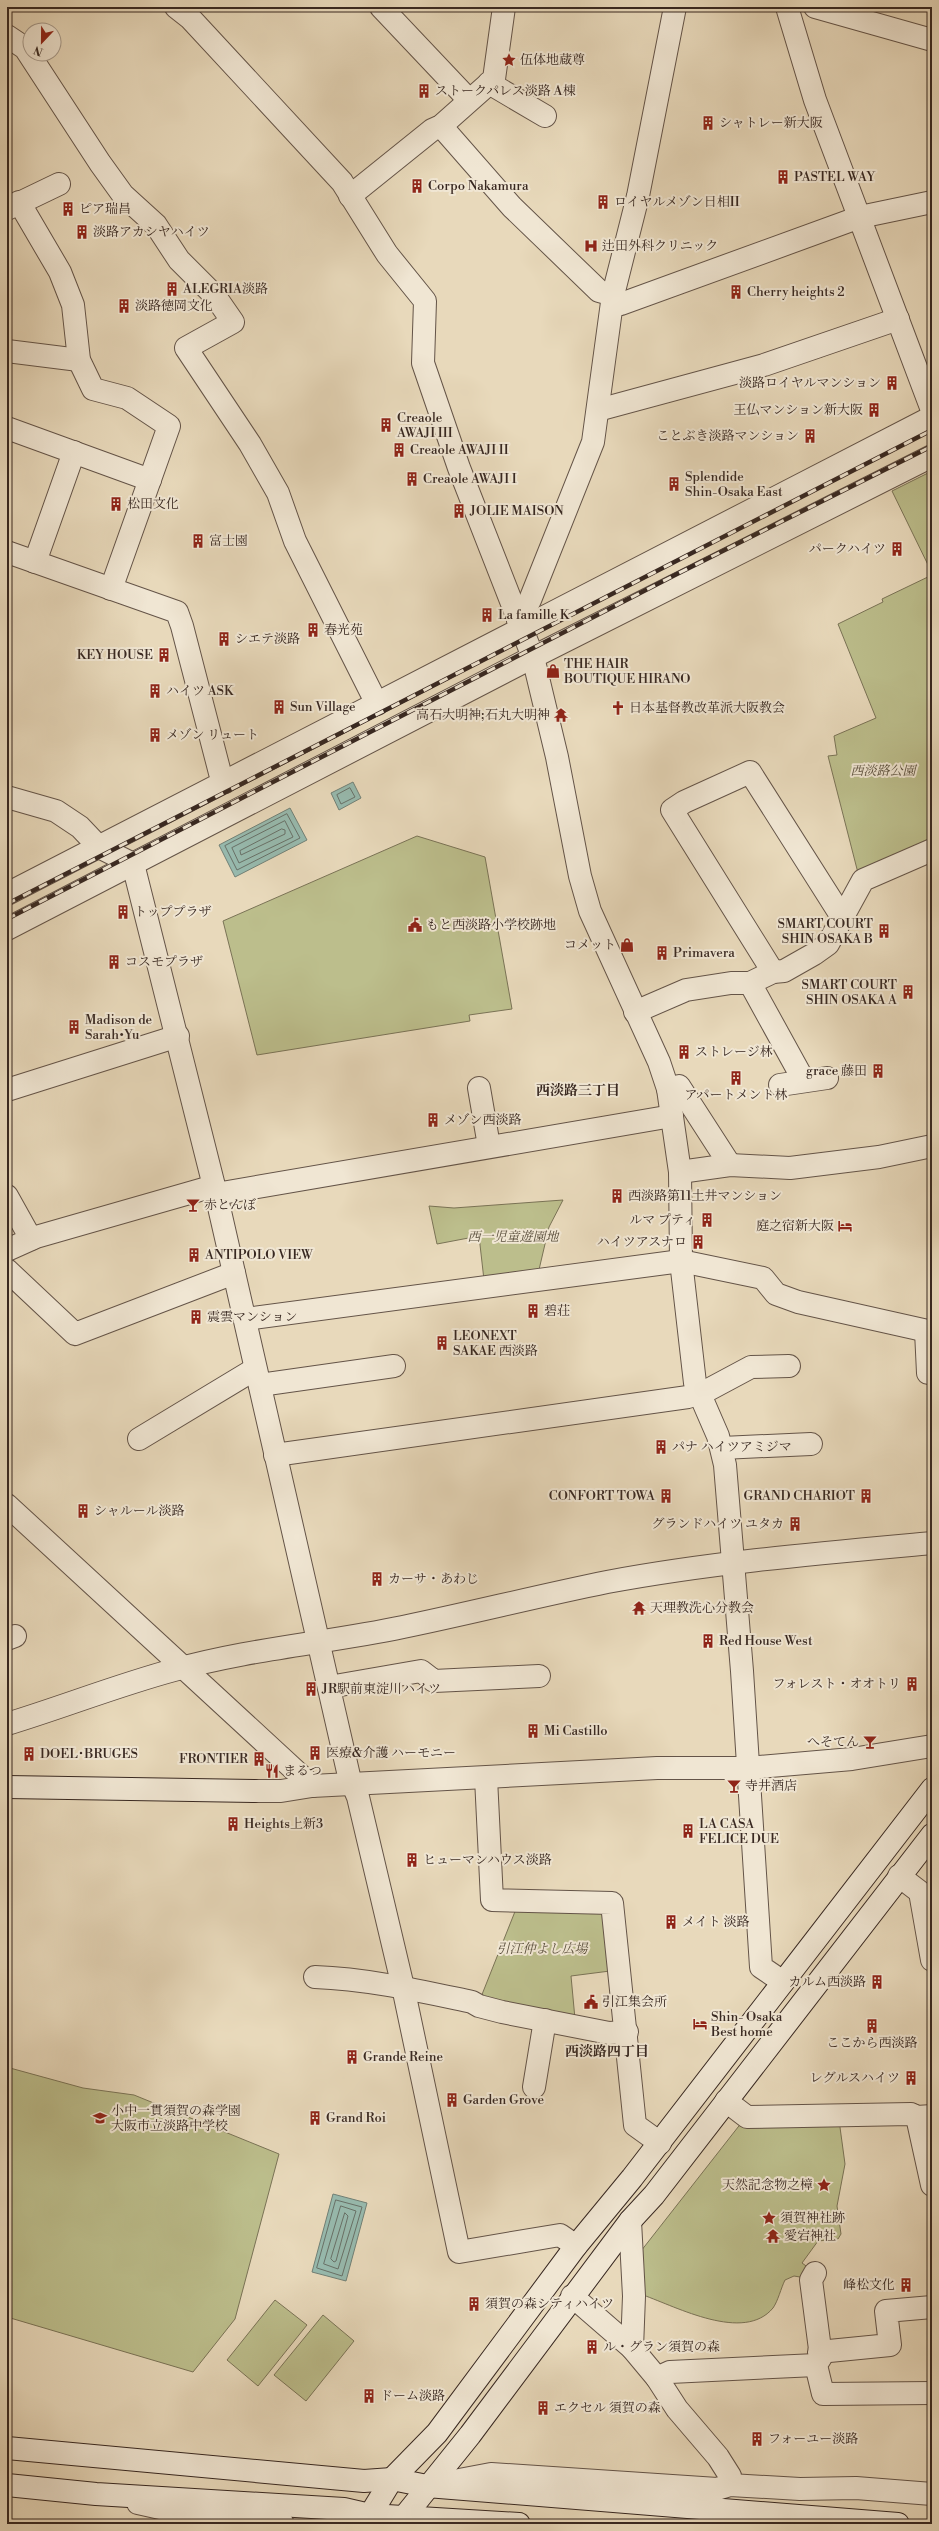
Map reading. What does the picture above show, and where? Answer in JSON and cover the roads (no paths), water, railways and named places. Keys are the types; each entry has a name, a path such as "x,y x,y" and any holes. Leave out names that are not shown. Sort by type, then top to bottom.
{"street":[{"path":"176,7 190,18 342,182 387,254 424,301 424,363 439,413 533,657 556,757 580,876 590,911 659,1062 668,1088 680,1172 681,1261 688,1332 695,1382 722,1448 734,1563 761,1967 782,1982"},
{"path":"381,7 479,92 545,116"},
{"path":"350,196 432,130 441,126 494,79 504,7"},
{"path":"520,625 593,442 612,300 638,196 675,7"},
{"path":"787,7 792,30 815,100 932,410"},
{"path":"814,7 932,40"},
{"path":"7,36 25,48 100,164 123,195 156,225 179,260 215,296 233,322 186,348 250,444 278,493 298,547 377,704"},
{"path":"441,126 512,207 599,291 621,304 860,216 932,202"},
{"path":"59,184 13,205 60,272 73,305 79,360 93,389 127,398 169,426 111,589"},
{"path":"598,410 764,365 898,319"},
{"path":"7,351 79,360"},
{"path":"7,894 443,670 520,625 932,417"},
{"path":"7,428 150,480"},
{"path":"35,562 74,452"},
{"path":"7,929 533,657 932,456"},
{"path":"7,552 176,612 182,626 220,773 230,779 250,803"},
{"path":"443,670 457,696"},
{"path":"773,972 672,810 684,802 750,772 842,917"},
{"path":"7,797 56,811 80,827 99,847 133,864 178,1036 245,1320 274,1455 329,1687 353,1785 358,1797 403,1987 460,2252 560,2235 576,2246"},
{"path":"636,1012 686,990 724,984 750,983 773,972 784,970 828,944 863,880 932,850"},
{"path":"750,983 804,1082"},
{"path":"7,1090 178,1036"},
{"path":"780,1085 827,1078"},
{"path":"668,1088 679,1086 730,1165"},
{"path":"479,1088 489,1146"},
{"path":"7,1250 32,1239 215,1190 672,1116"},
{"path":"680,1172 730,1165 790,1168 879,1157 932,1146"},
{"path":"7,1196 32,1239"},
{"path":"245,1320 681,1261 763,1278 776,1294 798,1302 929,1331 928,1373"},
{"path":"7,1270 75,1334 234,1273"},
{"path":"139,1439 258,1377 394,1366"},
{"path":"274,1455 688,1397 700,1393 751,1367 789,1366"},
{"path":"722,1448 811,1444"},
{"path":"7,1505 185,1667 312,1786"},
{"path":"7,1724 185,1667 246,1652 319,1643 408,1626 607,1582 734,1563 932,1543"},
{"path":"329,1687 421,1671 434,1681 539,1676"},
{"path":"7,1787 281,1791 312,1786 657,1768 748,1768 852,1759 932,1746"},
{"path":"486,1778 492,1900 612,1903 636,2125 660,2142"},
{"path":"368,2520 392,2479 437,2433 576,2246 660,2142 932,1789"},
{"path":"407,2522 427,2486 470,2435 572,2296 630,2221 654,2195 932,1834"},
{"path":"899,1876 920,1892 931,1955"},
{"path":"315,1977 350,1978 403,1987 545,2020 609,2033 627,2032"},
{"path":"534,2087 545,2020"},
{"path":"726,2101 747,2117 911,2114 924,2117 932,2185"},
{"path":"630,2221 634,2296 632,2348"},
{"path":"815,2273 811,2280 817,2358 823,2394 932,2392"},
{"path":"572,2296 632,2348 657,2378 677,2409 718,2457 730,2476 730,2485"},
{"path":"657,2378 670,2372 817,2358 890,2345 886,2311 932,2307"},
{"path":"7,2448 356,2481 392,2479 427,2486 898,2524"},
{"path":"427,2486 491,2474 717,2489 730,2485 800,2489 856,2488 932,2494"},
{"path":"7,2485 96,2494 344,2509 368,2520"},
{"path":"96,2494 196,2516 283,2524"},
{"path":"343,2524 368,2520 519,2524"}],"water":[{"path":"353,782 361,798 339,810 331,793"},
{"path":"290,808 307,840 235,877 219,845"},
{"path":"333,2194 367,2203 346,2281 312,2272"}],"railway":[{"path":"7,904 932,430"},
{"path":"7,919 673,576 932,446"}],"place":[{"name":"伍体地蔵尊","path":"509,60"},
{"name":"ストークパレス淡路 A棟","path":"424,91"},
{"name":"シャトレー新大阪","path":"708,123"},
{"name":"PASTEL WAY","path":"783,177"},
{"name":"Corpo Nakamura","path":"417,186"},
{"name":"ロイヤルメゾン日相II","path":"603,202"},
{"name":"ピア瑞昌","path":"68,209"},
{"name":"淡路アカシヤハイツ","path":"82,232"},
{"name":"辻田外科クリニック","path":"591,246"},
{"name":"ALEGRIA淡路","path":"172,289"},
{"name":"Cherry heights 2","path":"736,292"},
{"name":"淡路徳岡文化","path":"124,306"},
{"name":"淡路ロイヤルマンション","path":"892,383"},
{"name":"王仏マンション新大阪","path":"874,410"},
{"name":"Creaole AWAJI III","path":"386,425"},
{"name":"ことぶき淡路マンション","path":"810,436"},
{"name":"Creaole AWAJI II","path":"399,450"},
{"name":"Creaole AWAJI I","path":"412,479"},
{"name":"Splendide Shin-Osaka East","path":"674,484"},
{"name":"松田文化","path":"116,504"},
{"name":"JOLIE MAISON","path":"459,511"},
{"name":"富士園","path":"198,541"},
{"name":"パークハイツ","path":"897,549"},
{"name":"La famille K","path":"487,615"},
{"name":"春光苑","path":"313,630"},
{"name":"シエテ淡路","path":"224,639"},
{"name":"KEY HOUSE","path":"164,655"},
{"name":"THE HAIR BOUTIQUE HIRANO","path":"553,671"},
{"name":"ハイツ ASK","path":"155,691"},
{"name":"Sun Village","path":"279,707"},
{"name":"日本基督教改革派大阪教会","path":"618,708"},
{"name":"高石大明神;石丸大明神","path":"561,715"},
{"name":"メゾン リュート","path":"155,735"},
{"name":"トッププラザ","path":"123,912"},
{"name":"もと西淡路小学校跡地","path":"415,925"},
{"name":"SMART COURT SHIN OSAKA B","path":"884,931"},
{"name":"コメット","path":"627,945"},
{"name":"Primavera","path":"662,953"},
{"name":"コスモプラザ","path":"114,962"},
{"name":"SMART COURT SHIN OSAKA A","path":"908,992"},
{"name":"Madison de Sarah•Yu","path":"74,1027"},
{"name":"ストレージ林","path":"684,1052"},
{"name":"grace 藤田","path":"878,1071"},
{"name":"アパートメント林","path":"736,1078"},
{"name":"メゾン西淡路","path":"433,1120"},
{"name":"西淡路第11土井マンション","path":"617,1196"},
{"name":"赤とんぼ","path":"193,1205"},
{"name":"ルマ プティ","path":"707,1220"},
{"name":"庭之宿新大阪","path":"845,1226"},
{"name":"ハイツアスナロ","path":"698,1242"},
{"name":"ANTIPOLO VIEW","path":"194,1255"},
{"name":"碧荘","path":"533,1311"},
{"name":"震雲マンション","path":"196,1317"},
{"name":"LEONEXT SAKAE 西淡路","path":"442,1343"},
{"name":"パナ ハイツアミジマ","path":"661,1447"},
{"name":"CONFORT TOWA","path":"666,1496"},
{"name":"GRAND CHARIOT","path":"866,1496"},
{"name":"シャルール淡路","path":"83,1511"},
{"name":"グランドハイツ ユタカ","path":"795,1524"},
{"name":"カーサ・あわじ","path":"377,1579"},
{"name":"天理教洗心分教会","path":"639,1608"},
{"name":"Red House West","path":"708,1641"},
{"name":"フォレスト・オオトリ","path":"912,1684"},
{"name":"JR駅前東淀川ハイツ","path":"311,1689"},
{"name":"Mi Castillo","path":"533,1731"},
{"name":"へそてん","path":"870,1742"},
{"name":"医療&介護 ハーモニー","path":"315,1753"},
{"name":"DOEL･BRUGES","path":"29,1754"},
{"name":"FRONTIER","path":"259,1759"},
{"name":"まるつ","path":"272,1771"},
{"name":"寺井酒店","path":"734,1786"},
{"name":"Heights上新3","path":"233,1824"},
{"name":"LA CASA FELICE DUE","path":"688,1831"},
{"name":"ヒューマンハウス淡路","path":"412,1860"},
{"name":"メイト 淡路","path":"671,1922"},
{"name":"カルム西淡路","path":"877,1982"},
{"name":"引江集会所","path":"591,2002"},
{"name":"Shin- Osaka Best home","path":"700,2024"},
{"name":"ここから西淡路","path":"872,2026"},
{"name":"Grande Reine","path":"352,2057"},
{"name":"レグルスハイツ","path":"911,2078"},
{"name":"Garden Grove","path":"452,2100"},
{"name":"小中一貫須賀の森学園 大阪市立淡路中学校","path":"100,2118"},
{"name":"Grand Roi","path":"315,2118"},
{"name":"天然記念物之樟","path":"824,2185"},
{"name":"須賀神社跡","path":"769,2218"},
{"name":"愛宕神社","path":"773,2236"},
{"name":"峰松文化","path":"906,2285"},
{"name":"須賀の森シティハイツ","path":"474,2304"},
{"name":"ル・グラン須賀の森","path":"592,2347"},
{"name":"ドーム淡路","path":"369,2396"},
{"name":"エクセル 須賀の森","path":"543,2408"},
{"name":"フォーユー淡路","path":"757,2439"}],"district":[{"name":"西淡路三丁目","path":"578,1091"},
{"name":"西淡路四丁目","path":"607,2052"}],"park label":[{"name":"西淡路公園","path":"883,771"},
{"name":"西一児童遊園地","path":"513,1237"},
{"name":"引江仲よし広場","path":"542,1949"}]}
